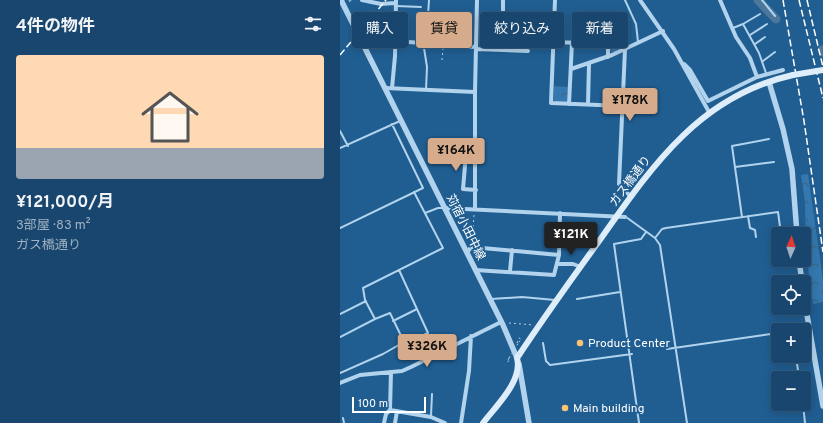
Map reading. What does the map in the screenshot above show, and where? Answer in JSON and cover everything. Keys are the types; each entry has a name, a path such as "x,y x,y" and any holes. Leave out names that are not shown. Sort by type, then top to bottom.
{"main road":[{"name":"ガス橋通り","path":"483,423 516,378 520,359 538,325 663,155 709,112 742,93 768,82 823,70"}],"street":[{"path":"362,0 381,4 396,3"},
{"path":"475,208 477,0"},
{"path":"503,0 503,12"},
{"path":"554,0 554,12"},
{"path":"640,0 663,31 709,112"},
{"path":"720,0 732,29 750,58 757,77"},
{"name":"苅宿小田中線","path":"341,1 520,359 529,423"},
{"path":"571,69 608,57 663,31"},
{"path":"564,42 572,42 569,104"},
{"path":"392,88 395,48"},
{"path":"472,48 528,51"},
{"path":"553,48 551,102 622,106"},
{"path":"608,48 608,57"},
{"path":"625,49 619,184 631,197"},
{"path":"682,63 690,70 708,101 766,73 783,70"},
{"path":"588,104 589,64"},
{"path":"768,82 783,129 790,162 794,189 797,227"},
{"path":"385,88 475,92"},
{"path":"475,143 466,154 463,189 476,190"},
{"path":"444,208 475,208 625,217"},
{"path":"475,270 510,271 554,275 559,255 560,213"},
{"path":"467,253 471,247 559,255"},
{"path":"510,271 512,250"},
{"path":"557,264 573,264 580,267"},
{"path":"807,315 823,406"},
{"path":"340,382 360,375 391,372 411,367 471,336 502,323"},
{"path":"461,423 468,377 471,336"},
{"path":"384,423 386,414 390,410 391,372"},
{"path":"390,410 431,418 445,423"},
{"path":"395,423 397,411"}],"lane":[{"path":"428,12 429,0"},
{"path":"625,0 636,24 638,43"},
{"path":"762,0 775,16"},
{"path":"396,3 421,7"},
{"path":"732,29 760,14"},
{"path":"743,24 755,44 766,73"},
{"path":"750,35 767,24"},
{"path":"755,44 765,37"},
{"path":"425,48 426,90"},
{"path":"762,61 775,52"},
{"path":"340,148 348,146 401,120"},
{"path":"340,228 423,188 392,124"},
{"path":"340,130 348,146"},
{"path":"742,217 732,146 769,139"},
{"path":"735,167 774,162"},
{"path":"375,320 366,301 363,288 443,248 414,192"},
{"path":"425,213 438,208 444,208"},
{"path":"655,238 662,229 666,228 778,212 779,227"},
{"path":"748,216 750,228 755,230 756,237"},
{"path":"625,217 655,238 660,245 687,423"},
{"path":"639,423 614,244 641,239 646,232"},
{"path":"340,373 383,354 404,342 405,344 428,333 399,270"},
{"path":"577,299 620,292"},
{"path":"490,300 522,297 557,300"},
{"path":"340,314 366,301"},
{"path":"393,321 417,309"},
{"path":"340,337 390,313 404,342"},
{"path":"667,349 771,334"},
{"path":"543,343 546,361 550,365 632,354"},
{"path":"431,418 432,394"},
{"path":"803,411 805,423"},
{"path":"344,418 344,423"}],"path":[{"path":"341,1 345,0"},
{"path":"442,60 443,48"},
{"path":"471,247 475,208"},
{"path":"502,323 538,325"},
{"path":"510,359 521,339 519,338 516,343"},
{"path":"514,351 520,359"}],"green space":[{"path":"610,48 620,48 620,50 613,53"},
{"path":"554,86 568,87 567,102 554,102"},
{"path":"808,174 823,280 823,302 813,304 811,275 809,275 808,267 811,267 811,227 806,227 805,202 801,175"}],"waterway":[{"path":"758,0 776,19"}],"railway":[{"path":"340,55 386,0"},
{"path":"783,0 804,121 823,252"},
{"path":"799,0 823,98"},
{"path":"807,0 823,67"}],"place":[{"name":"Product Center","path":"580,343"},
{"name":"Main building","path":"565,408"}]}
